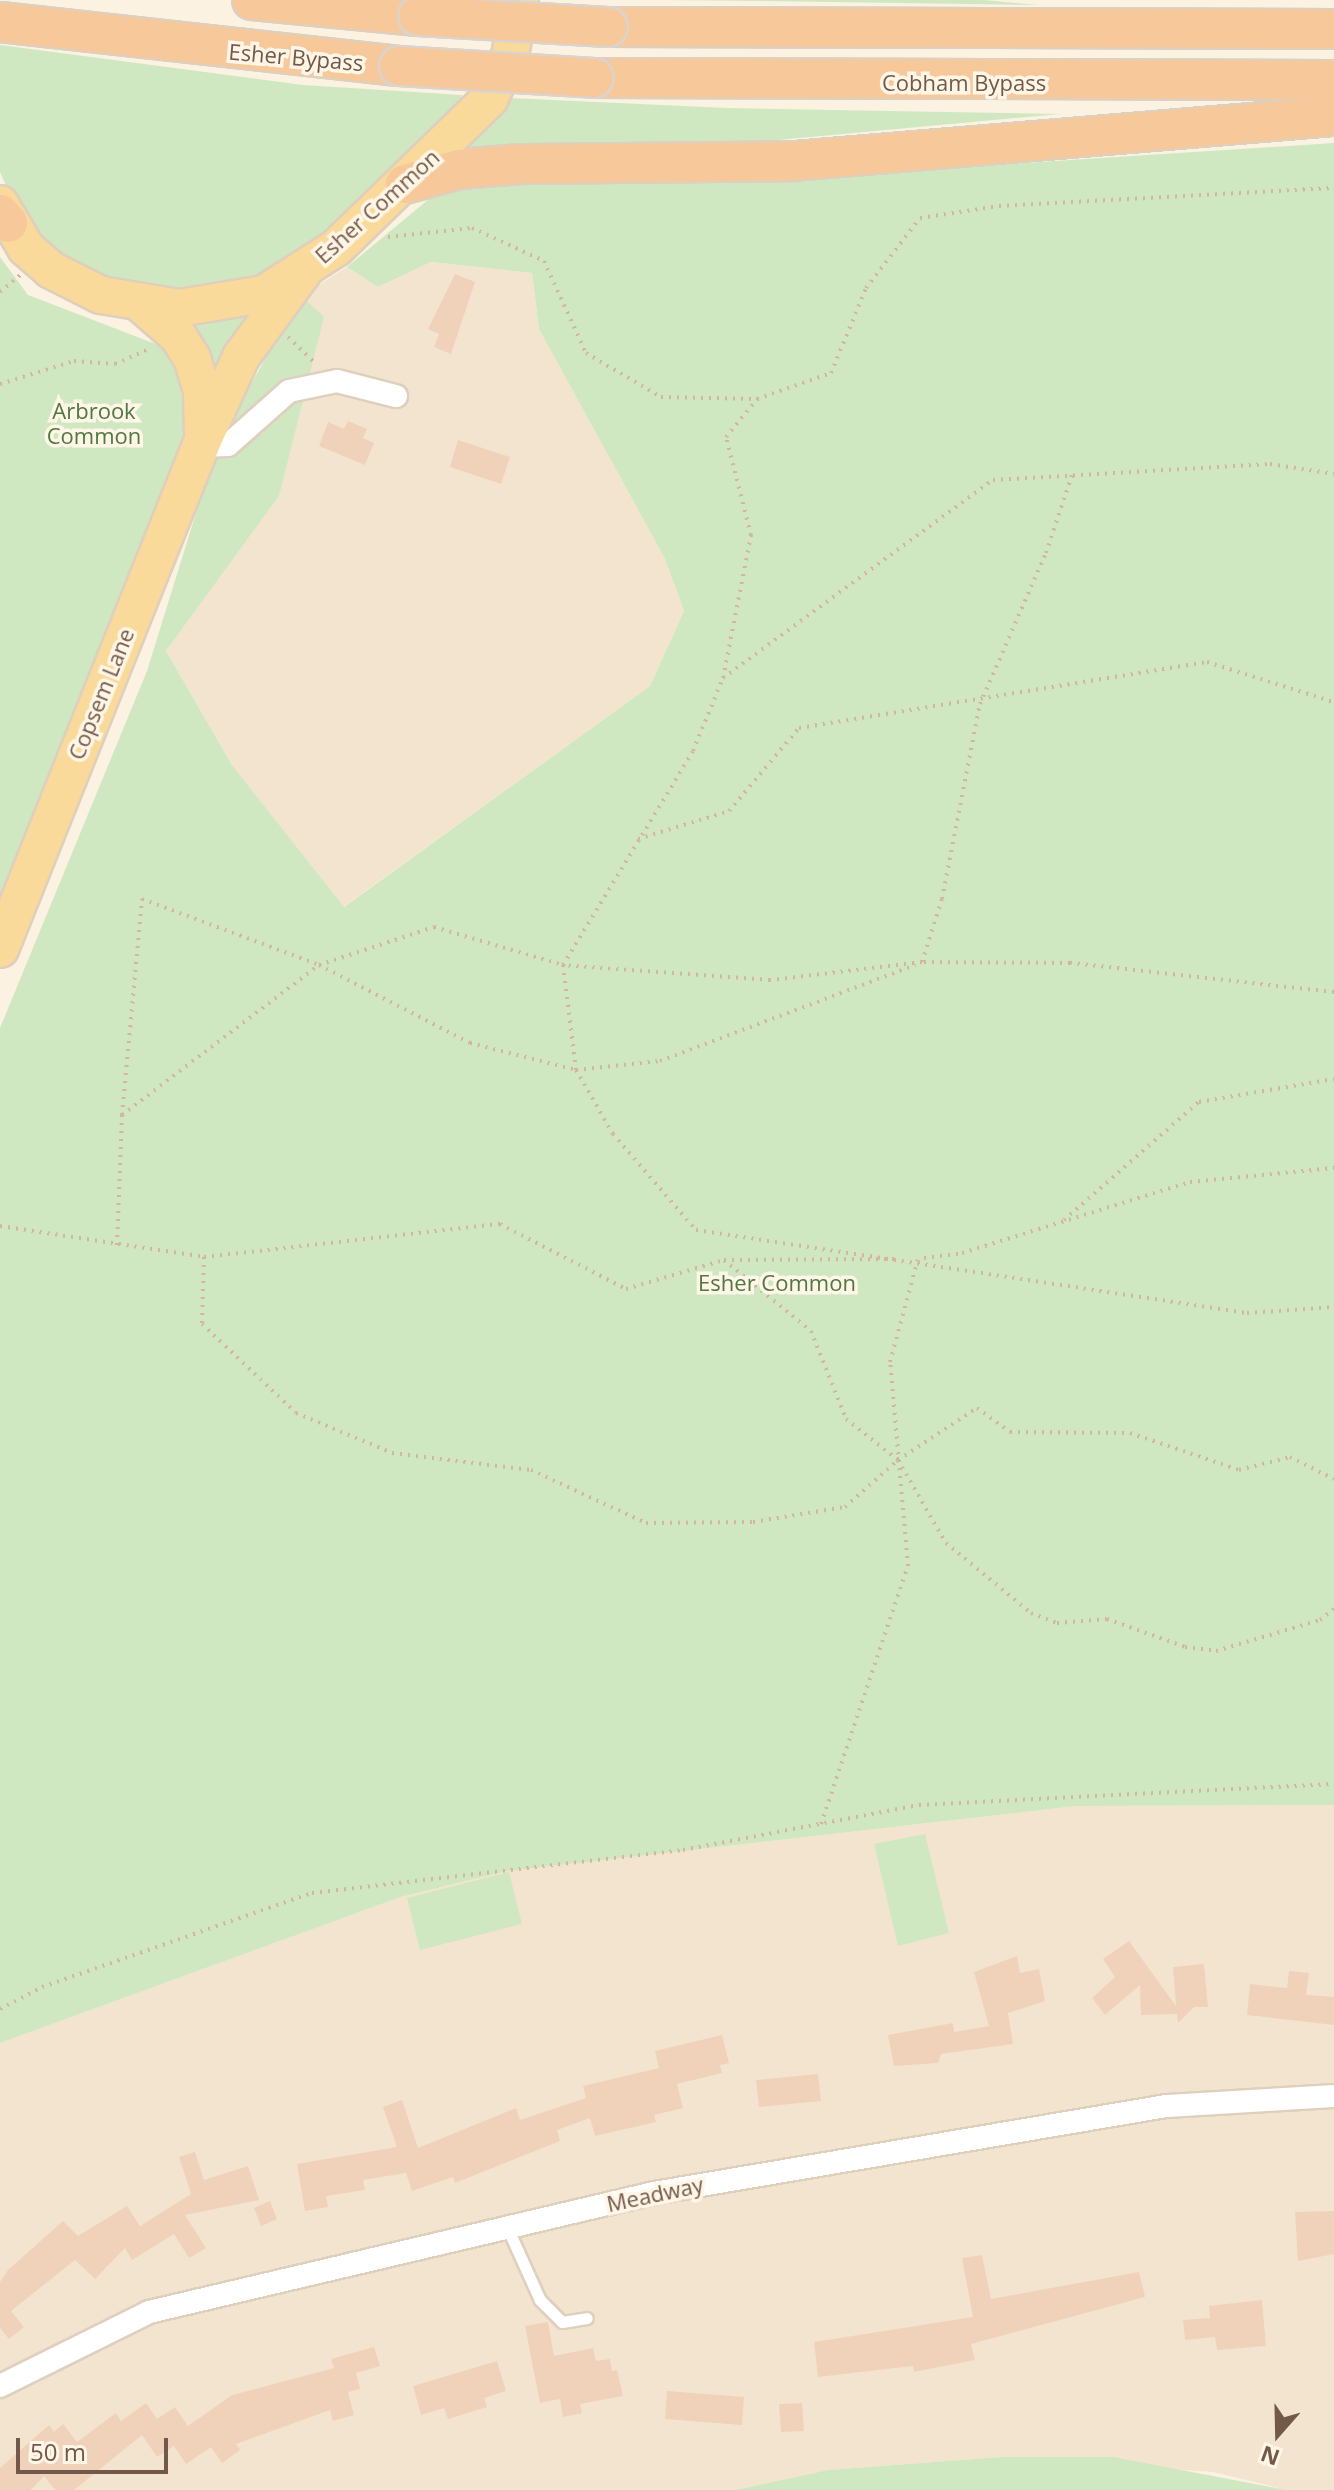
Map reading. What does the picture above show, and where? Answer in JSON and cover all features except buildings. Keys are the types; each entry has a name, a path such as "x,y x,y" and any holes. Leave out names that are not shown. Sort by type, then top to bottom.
{"highway":[{"path":"252,0 418,16 608,27 1334,29"},
{"name":"Esher Bypass","path":"0,22 68,32 399,66 594,78"},
{"name":"Cobham Bypass","path":"594,78 1334,80"},
{"path":"405,184 459,169 506,165 794,161 1334,116"}],"main road":[{"name":"Esher Common","path":"3,214 51,270 101,295 179,308 242,302 303,272 405,184 489,99 510,56 520,0"},
{"name":"Copsem Lane","path":"0,949 202,443 241,357 303,272"},
{"name":"Copsem Lane","path":"140,303 178,336 192,358 202,391 202,443"}],"street":[{"path":"202,443 228,445 289,391 337,381 396,396"},
{"name":"Meadway","path":"0,2386 149,2312 669,2190 1082,2119 1251,2098 1334,2096"}],"lane":[{"path":"507,2227 540,2300 562,2322 587,2318"}],"path":[{"path":"382,238 472,228 544,261 586,353 661,397 757,399 831,373 866,288 920,218 999,206 1334,188"},
{"path":"0,292 20,275"},
{"path":"275,310 291,342 337,381"},
{"path":"0,384 74,361 115,364 160,343"},
{"path":"757,399 726,437 751,535 723,678 693,751 636,840 563,965 576,1070 613,1134 696,1230 918,1259 1247,1313 1334,1307"},
{"path":"723,678 993,480 1270,464 1334,474"},
{"path":"922,962 942,899 980,704 1046,553 1072,475"},
{"path":"636,840 729,811 799,728 980,704 1207,662 1334,702"},
{"path":"117,1245 122,1115 142,899 319,965 470,1043 576,1070 660,1061 922,962"},
{"path":"122,1115 319,965 434,927 563,965 770,980 922,962 1070,963 1334,992"},
{"path":"1062,1222 1199,1102 1334,1079"},
{"path":"0,1226 204,1257 500,1224 626,1289 724,1260 918,1259 962,1253 1190,1182 1334,1168"},
{"path":"204,1257 202,1324 296,1413 392,1453 531,1470 646,1523 753,1522 845,1507 898,1460 977,1408 1010,1432 1130,1433 1239,1470 1290,1457 1334,1479"},
{"path":"821,1824 908,1566 890,1362 918,1259"},
{"path":"724,1260 811,1331 846,1419 898,1460 946,1543 1031,1613 1057,1623 1107,1619 1185,1647 1216,1651 1320,1620 1334,1609"},
{"path":"0,2009 42,1987 312,1893 683,1850 919,1805 1334,1784"}],"shaded area":[{"path":"431,262 532,273 539,329 665,559 684,611 650,686 343,907 232,765 166,651 279,496 301,296 347,267 378,287"},
{"path":"1334,1805 1334,2490 1287,2490 1213,2472 1001,2457 828,2470 735,2490 0,2490 0,2043 401,1897 507,1871 1077,1806"}],"green space":[{"path":"663,0 983,0 1038,5 757,1"},
{"path":"0,45 303,85 462,95 455,118 275,278 185,298 89,274 21,220 0,172"},
{"path":"509,98 727,108 1060,114 734,144 449,156"},
{"name":"Esher Common","path":"1334,143 1334,1805 1077,1806 507,1871 401,1897 0,2043 0,1028 147,671 218,442 301,296 324,317 279,496 166,651 232,765 344,907 650,686 684,611 665,559 539,329 532,273 431,262 378,287 347,267 447,184 809,177"},
{"name":"Arbrook Common","path":"0,257 28,295 166,348 196,418 0,914"},
{"path":"256,311 218,392 182,319 211,321"},
{"path":"925,1834 949,1933 898,1946 874,1844"},
{"path":"509,1872 522,1924 420,1950 407,1898"},
{"path":"1001,2457 1113,2457 1287,2490 735,2490 828,2470"}]}
